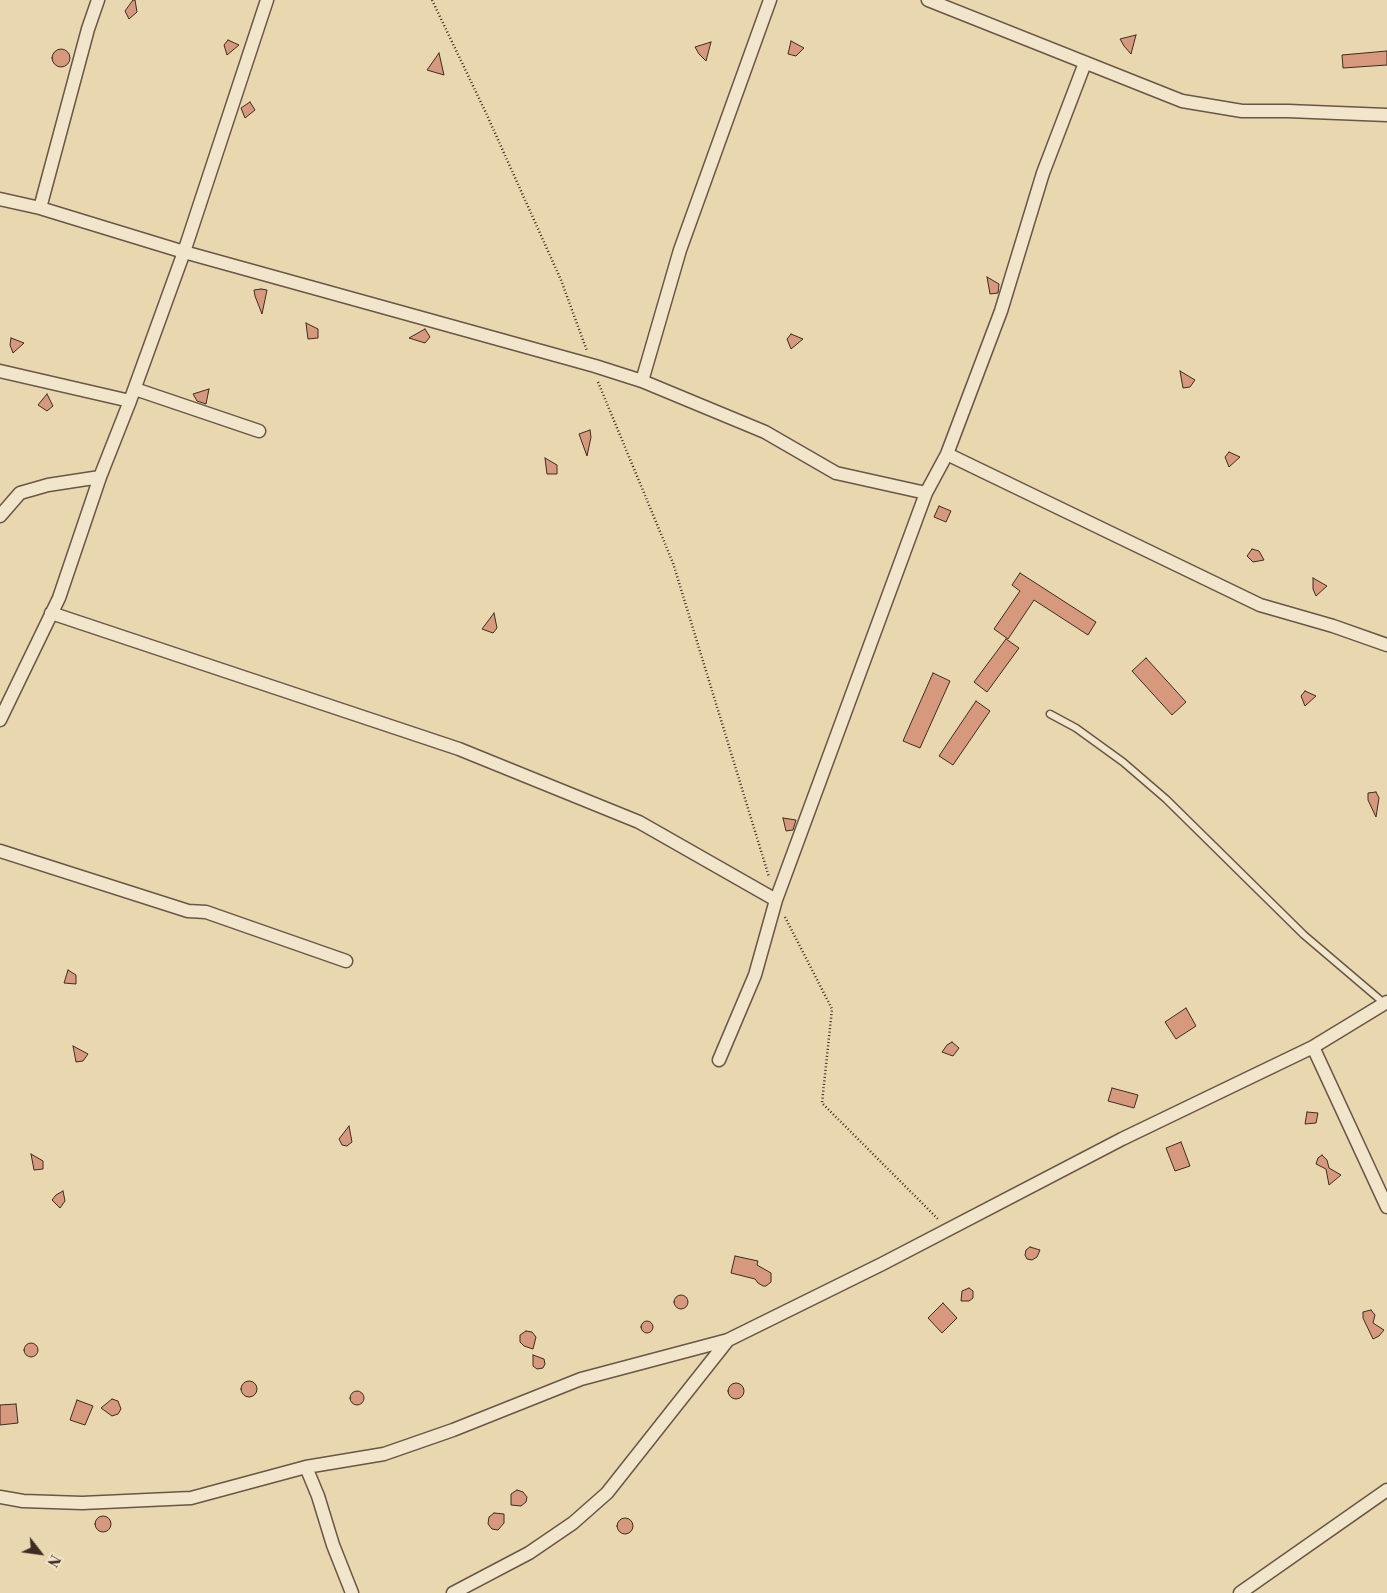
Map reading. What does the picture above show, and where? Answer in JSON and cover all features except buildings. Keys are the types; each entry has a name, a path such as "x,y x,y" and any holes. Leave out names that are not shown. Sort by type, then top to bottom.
{"street":[{"path":"40,208 88,29 98,0"},
{"path":"0,720 59,598 100,477 130,401 184,252 267,0"},
{"path":"642,381 680,250 770,0"},
{"path":"928,0 1182,101 1242,111 1288,111 1387,116"},
{"path":"719,1060 754,975 776,900 926,493 947,454 1001,311 1043,173 1085,63"},
{"path":"0,199 40,208 184,252 642,381 765,432 836,473 926,493"},
{"path":"0,371 130,401"},
{"path":"134,389 259,431"},
{"path":"947,454 1260,605 1333,626 1387,645"},
{"path":"0,516 20,493 48,485 100,477"},
{"path":"51,613 459,749 639,822 776,900"},
{"path":"0,851 188,911 206,912 346,961"},
{"path":"0,1497 22,1502 82,1503 191,1498 306,1467 384,1454 453,1430 580,1379 728,1340 949,1230 1122,1139 1313,1047 1386,1003"},
{"path":"1313,1047 1387,1207"},
{"path":"453,1593 529,1553 573,1523 606,1493 728,1340"},
{"path":"306,1467 352,1593"},
{"path":"1240,1593 1387,1490"}],"lane":[{"path":"1050,714 1076,728 1123,762 1166,799 1304,935 1386,1003"}],"path":[{"path":"432,0 486,113 561,280 593,366 673,563 776,900 832,1009 822,1102 949,1230"}]}
